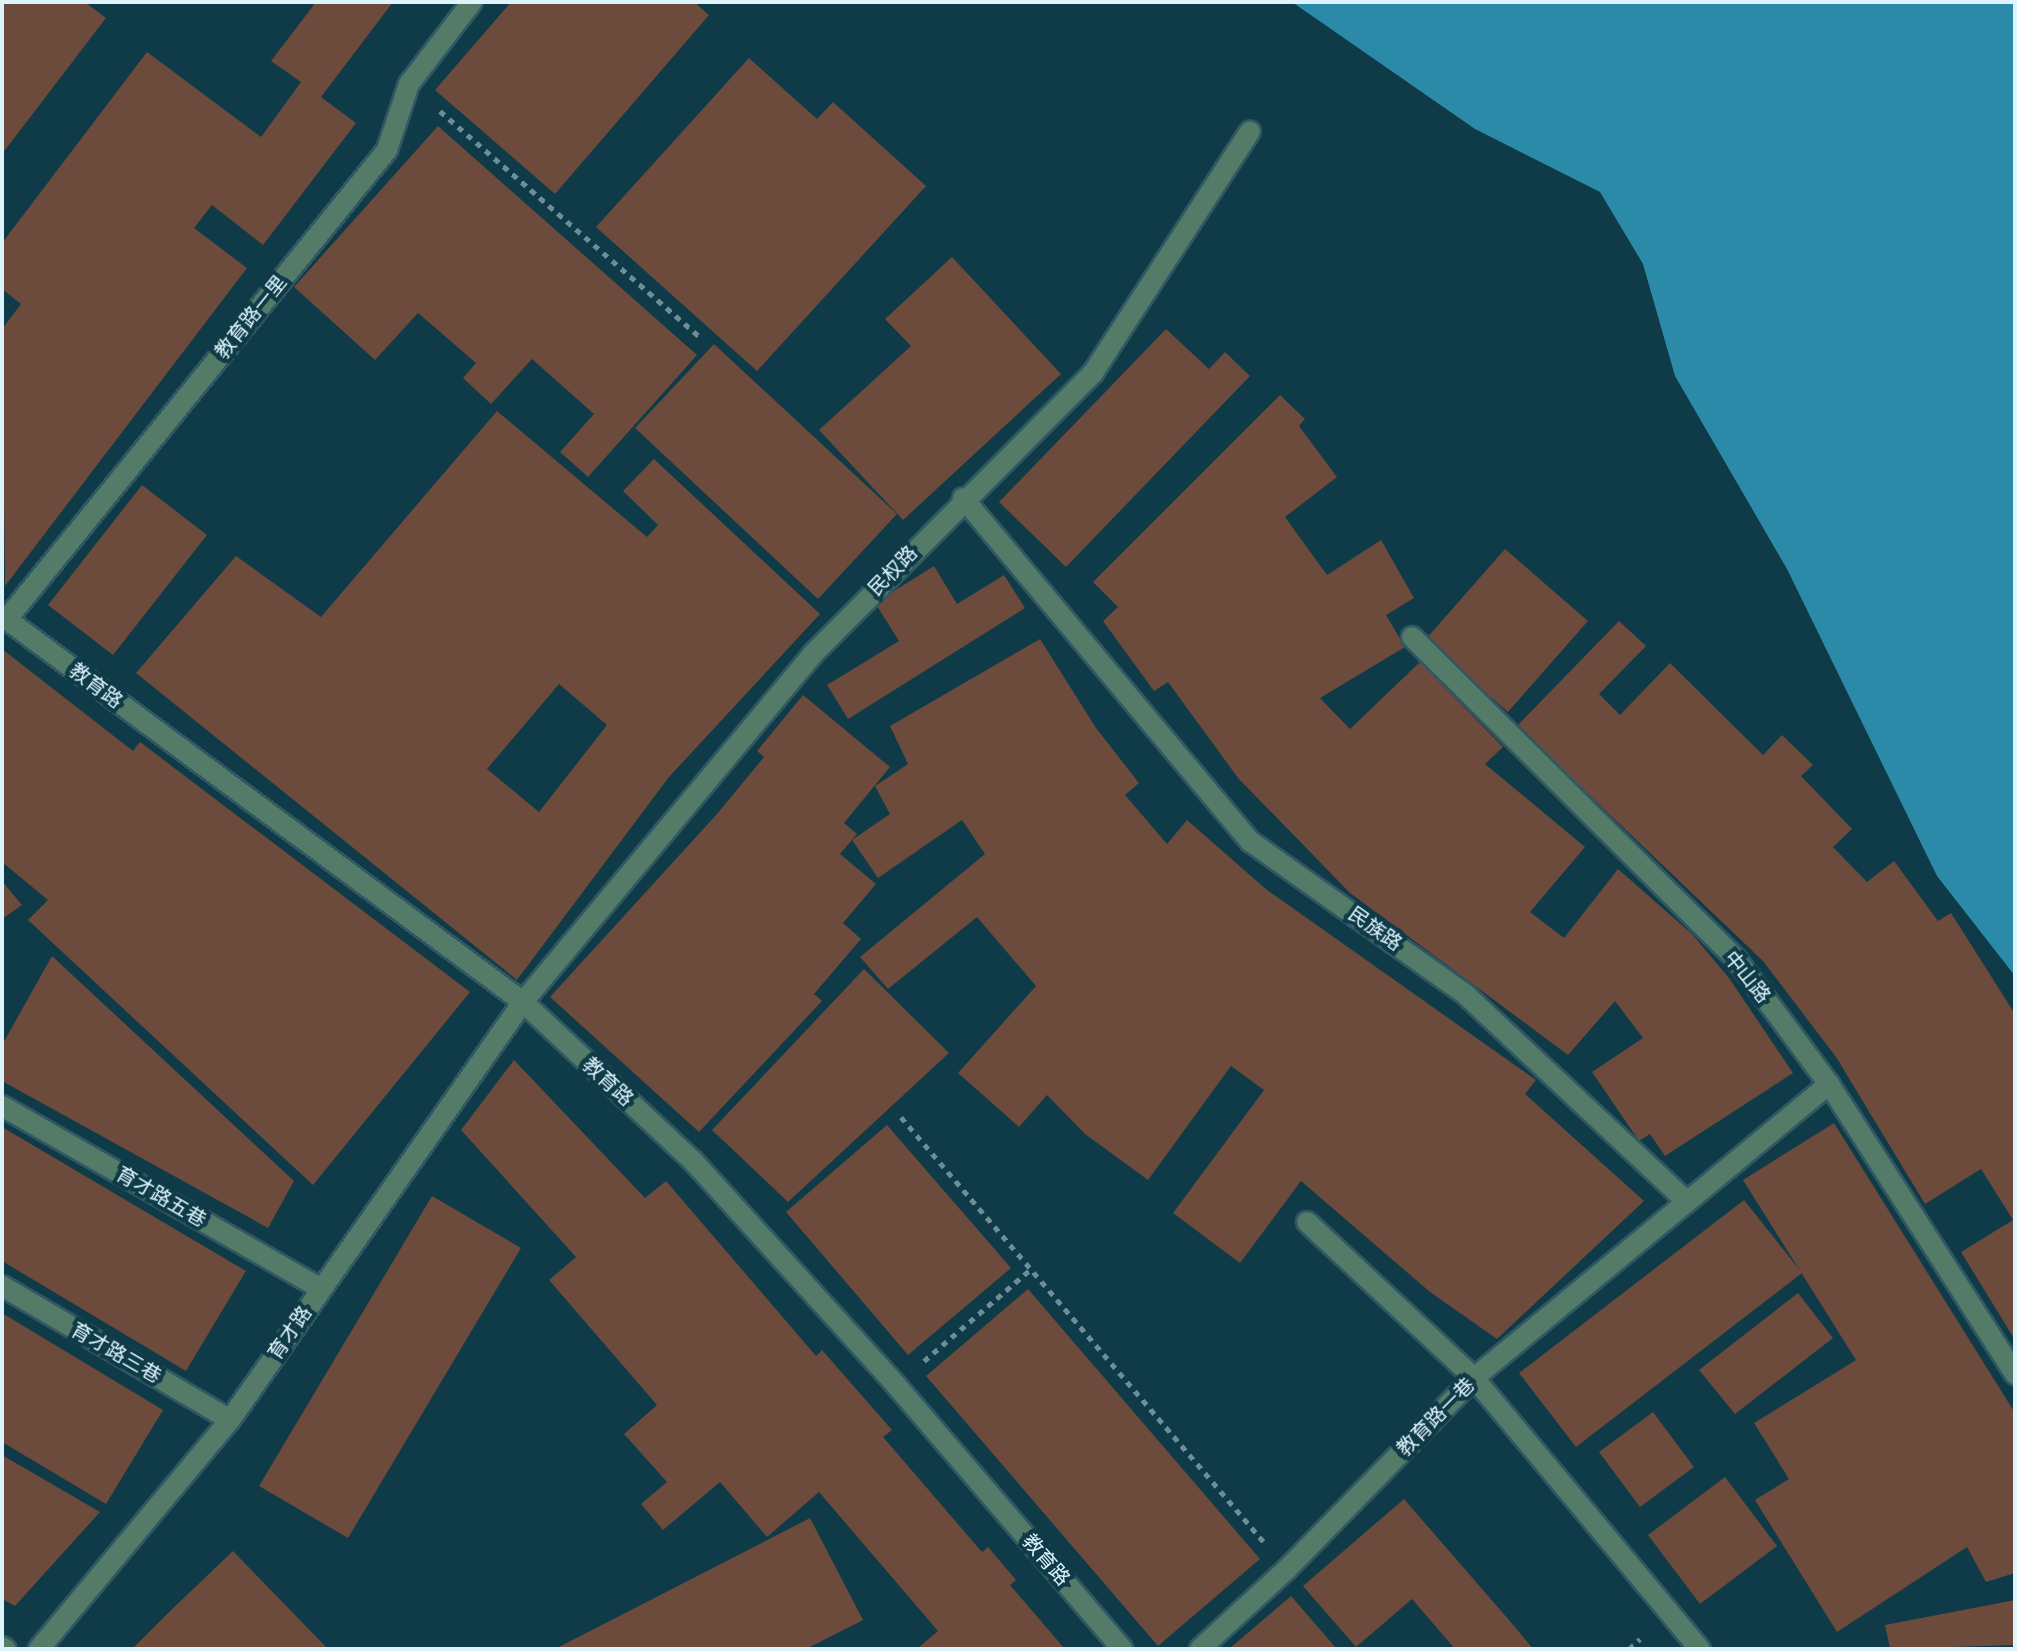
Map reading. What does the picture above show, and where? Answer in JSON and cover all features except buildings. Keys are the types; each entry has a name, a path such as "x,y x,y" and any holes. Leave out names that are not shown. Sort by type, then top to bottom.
{"street":[{"name":"教育路一里","path":"4,617 387,150 409,84 472,2"},
{"name":"民权路","path":"523,1002 813,654 963,498 1093,373 1250,131"},
{"name":"民族路","path":"963,498 1251,842 1466,995 1687,1202"},
{"name":"教育路","path":"4,617 523,1002 693,1161 896,1385 1122,1649"},
{"name":"中山路","path":"1412,637 1736,959 1829,1084 2015,1374"},
{"name":"育才路","path":"39,1649 230,1420 523,1002"},
{"path":"1687,1202 1829,1084"},
{"name":"育才路五巷","path":"2,1106 321,1289"},
{"name":"教育路一巷","path":"1200,1649 1287,1569 1474,1378 1687,1202"},
{"path":"1307,1222 1474,1378 1700,1649"},
{"name":"育才路三巷","path":"2,1286 230,1420"}],"path":[{"path":"409,84 701,338"},
{"path":"901,1117 1287,1569"},
{"path":"896,1385 1031,1269"}],"water":[{"path":"1292,2 2015,2 2015,976 1937,876 1787,569 1675,376 1643,264 1600,192 1475,129"}]}
